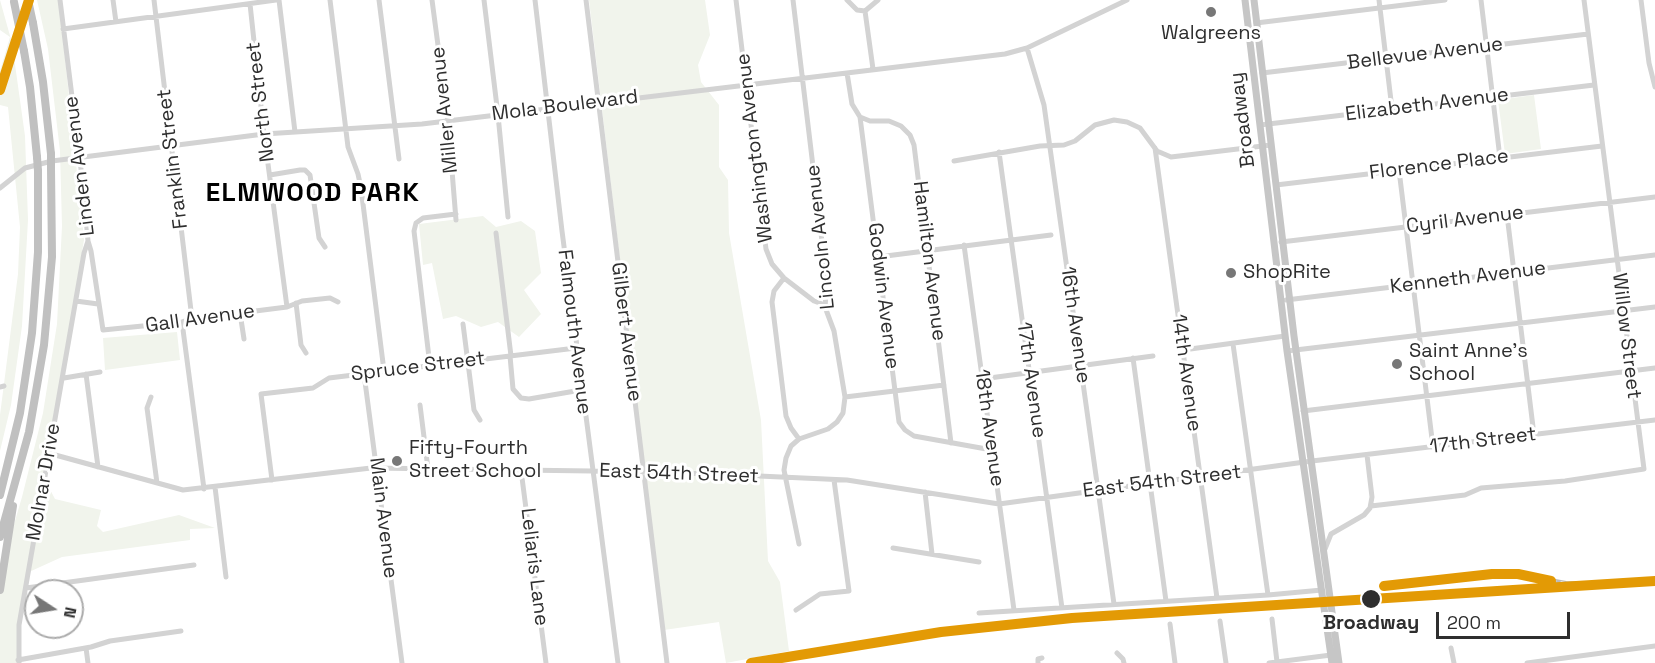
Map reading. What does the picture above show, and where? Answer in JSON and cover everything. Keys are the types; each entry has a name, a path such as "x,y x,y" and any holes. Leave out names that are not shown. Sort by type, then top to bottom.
{"highway":[{"path":"0,537 34,406 46,327 52,257 51,154 45,100 28,0"},
{"path":"0,495 20,413 32,333 38,252 37,156 30,87 14,1"},
{"path":"0,590 16,482"}],"main road":[{"name":"Broadway","path":"1245,0 1285,336 1332,659"},
{"name":"Broadway","path":"1254,0 1296,350 1339,663"}],"street":[{"name":"Linden Avenue","path":"60,0 88,241 92,251 103,330"},
{"path":"113,0 116,22"},
{"name":"Franklin Street","path":"154,0 158,17 192,319"},
{"path":"63,29 158,17 229,3 250,4 278,0 295,132"},
{"path":"330,0 348,147 361,188 384,372"},
{"path":"380,0 399,159"},
{"name":"Miller Avenue","path":"430,366 414,231 417,223 423,218 456,217 448,121 432,0"},
{"path":"484,0 508,217"},
{"name":"Falmouth Avenue","path":"535,0 581,390 618,663"},
{"name":"Gilbert Avenue","path":"586,0 667,663"},
{"name":"Washington Avenue","path":"736,0 766,249 772,264 784,278 814,301 825,305"},
{"name":"Lincoln Avenue","path":"793,0 827,283 825,305 834,331 845,397"},
{"path":"847,0 856,10 865,11 878,0"},
{"name":"Mola Boulevard","path":"0,188 16,173 34,164 264,134 395,127 448,121 994,55 1027,48 1127,0"},
{"path":"1379,0 1392,109"},
{"path":"1256,23 1445,0"},
{"path":"1481,0 1500,158"},
{"name":"Willow Street","path":"1371,506 1465,495 1481,488 1644,469 1584,0"},
{"path":"1641,0 1649,63 1655,87"},
{"name":"North Street","path":"250,4 264,134 287,307"},
{"path":"865,11 873,69"},
{"name":"Bellevue Avenue","path":"1262,74 1588,34"},
{"name":"16th Avenue","path":"1027,48 1044,105 1114,604"},
{"name":"Godwin Avenue","path":"847,73 852,104 860,117 898,417 905,430 919,437 992,450"},
{"name":"Elizabeth Avenue","path":"1260,125 1594,85"},
{"name":"Hamilton Avenue","path":"860,117 870,122 895,123 910,135 914,145 951,442"},
{"path":"954,160 1049,145 1070,144 1095,125 1114,120 1127,122 1140,128 1155,148 1171,157 1271,145"},
{"name":"Florence Place","path":"1276,185 1602,146"},
{"name":"14th Avenue","path":"1155,148 1217,598"},
{"name":"17th Avenue","path":"999,152 1062,608"},
{"path":"270,175 300,170 305,170 310,175 319,238 325,247"},
{"path":"1399,170 1432,447"},
{"name":"Cyril Avenue","path":"1274,243 1655,197"},
{"path":"1507,215 1534,435"},
{"path":"496,233 513,389 521,398 529,399 581,390"},
{"path":"878,257 1052,235"},
{"name":"Molnar Drive","path":"27,579 48,453 64,378 84,253 88,241"},
{"name":"18th Avenue","path":"964,245 1014,610"},
{"name":"Kenneth Avenue","path":"1281,301 1655,255"},
{"path":"784,278 774,291 772,302 786,416 790,428 799,439"},
{"name":"Gall Avenue","path":"103,330 182,322 287,307 296,303 330,298 338,302"},
{"path":"76,301 98,304"},
{"path":"296,303 301,345 306,353"},
{"path":"1287,351 1655,307"},
{"path":"240,313 244,339"},
{"path":"182,322 204,489"},
{"path":"463,324 474,410 480,420"},
{"path":"1183,350 1233,345 1285,336"},
{"path":"1233,345 1268,595"},
{"name":"Spruce Street","path":"272,480 261,394 313,388 329,378 576,348"},
{"path":"982,379 1153,356"},
{"path":"1133,358 1166,601"},
{"path":"1296,412 1655,368"},
{"path":"64,378 100,372"},
{"path":"86,374 98,467"},
{"name":"Main Avenue","path":"363,374 402,663"},
{"path":"799,544 786,477 786,458 791,447 799,439 828,429 837,422 843,413 845,397 944,385"},
{"path":"151,396 147,408 157,483"},
{"path":"420,405 428,469"},
{"name":"17th Street","path":"1312,461 1655,420"},
{"name":"East 54th Street","path":"48,453 183,490 377,468 592,471 834,480 999,504 1312,461"},
{"path":"1325,559 1326,543 1331,534 1365,515 1371,506 1367,455"},
{"name":"Leliaris Lane","path":"521,470 546,663"},
{"path":"796,610 820,594 849,591 834,480"},
{"path":"215,487 226,577"},
{"path":"925,492 932,554"},
{"path":"893,548 979,562"},
{"path":"84,580 194,565"},
{"path":"979,613 1322,590"},
{"name":"Molnar Drive","path":"19,662 18,636 24,600"},
{"path":"1272,619 1277,662"},
{"path":"1220,621 1226,663"},
{"path":"1170,624 1175,663"},
{"path":"19,662 86,648 110,640 181,631"},
{"path":"1527,663 1576,660 1655,646"},
{"path":"86,648 88,663"},
{"path":"1452,648 1454,663"},
{"path":"1117,653 1124,663"},
{"path":"1269,663 1297,659 1332,659"}],"shaded area":[{"path":"0,0 12,43 25,136 28,220 22,326 11,405 0,451 0,415 18,274 20,227 8,107 0,105 0,71 10,37 0,30"},
{"path":"37,0 59,0 84,240 44,478 55,499 101,510 97,526 103,532 179,515 215,528 190,529 190,540 62,557 29,572 28,579 24,579 24,599 20,620 21,663 0,663 0,572 43,413 57,324 62,226 60,151 48,49"},
{"path":"589,0 705,0 710,35 698,65 701,82 719,105 719,167 728,180 729,233 761,420 768,561 780,582 789,651 726,663 719,622 664,630"},
{"path":"1534,95 1541,149 1505,154 1498,100"},
{"path":"483,216 496,227 521,221 535,231 541,273 524,290 541,314 519,337 498,322 481,327 456,316 443,319 432,263 423,265 419,224"},
{"path":"177,332 180,360 105,370 103,338"}],"railway":[{"path":"0,90 29,0"},
{"path":"1382,586 1492,574 1518,574 1566,583 1605,584"}],"transit line":[{"path":"0,90 29,0"},
{"path":"1384,586 1492,574 1518,574 1551,581"},
{"path":"751,663 941,632 1072,618 1655,581"}],"place":[{"name":"Walgreens","path":"1211,12"},
{"name":"ShopRite","path":"1231,273"},
{"name":"Saint Anne's School","path":"1397,364"},
{"name":"Fifty-Fourth Street School","path":"397,461"},
{"name":"Broadway","path":"1371,599"}],"district":[{"name":"ELMWOOD PARK","path":"313,194"}]}
